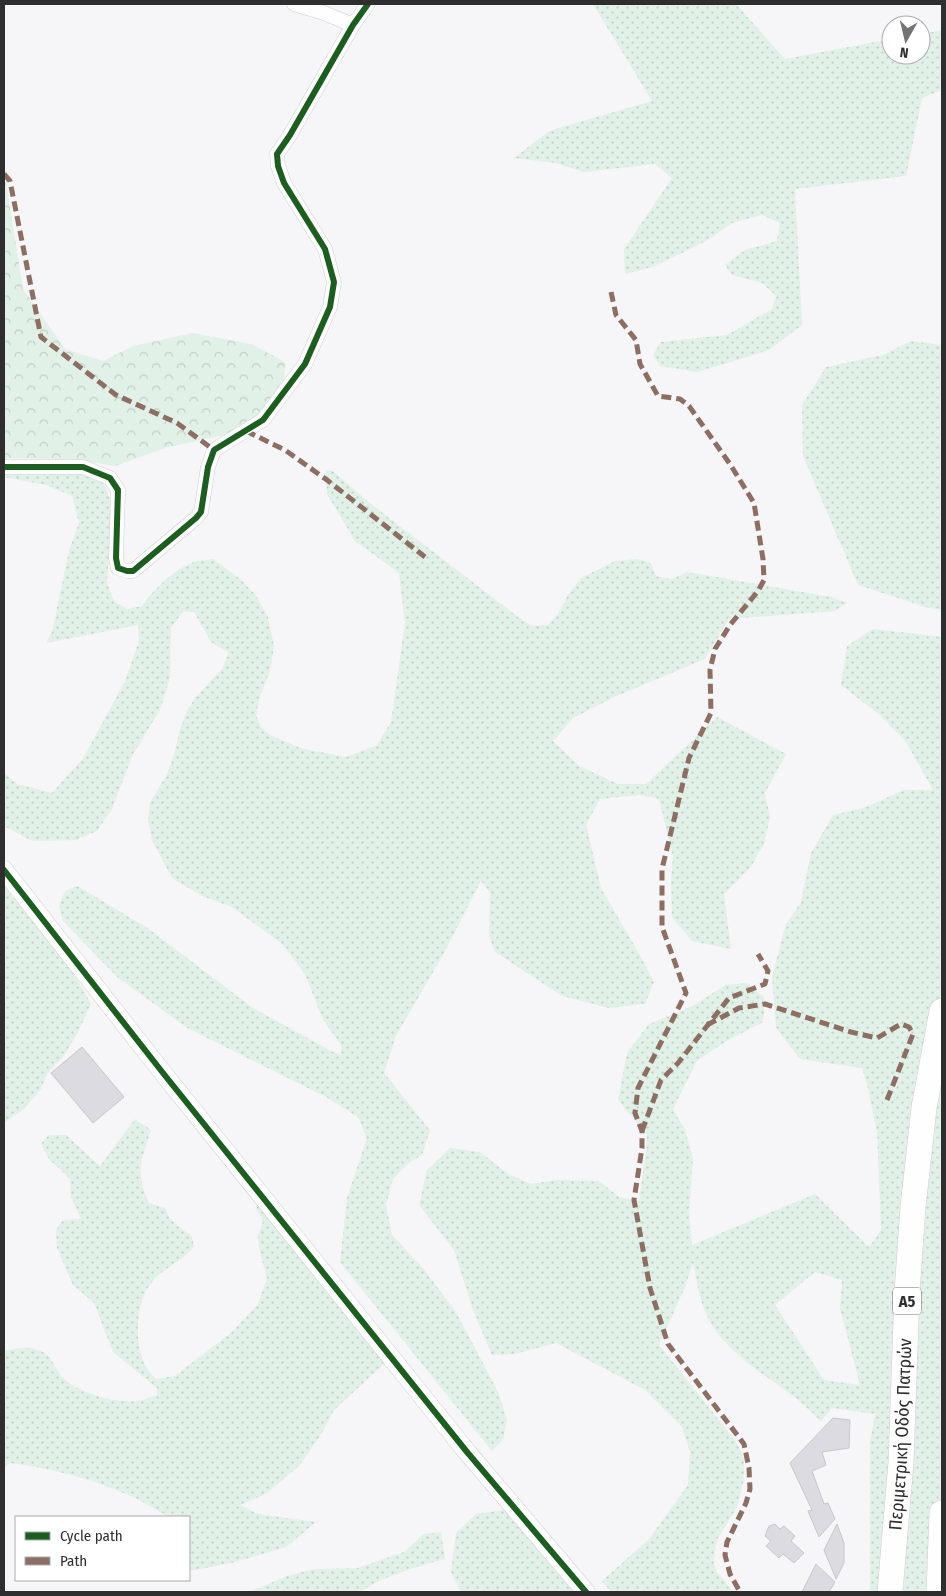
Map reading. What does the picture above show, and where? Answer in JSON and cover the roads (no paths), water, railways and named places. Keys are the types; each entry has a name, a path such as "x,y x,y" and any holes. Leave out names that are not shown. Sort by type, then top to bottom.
{"highway":[{"name":"Περιμετρική Οδός Πατρών","path":"890,1592 901,1462 908,1274 913,1208 924,1108 942,1011"},
{"path":"940,1592 942,1513"}],"street":[{"path":"294,4 324,13 353,25"},
{"path":"4,467 83,468 110,478 118,490 116,558 118,568 127,571 133,571 201,512 208,468 214,450 263,420 306,364 330,307 334,282 325,249 284,182 278,166 277,154 290,135 353,25 368,4"},
{"path":"4,870 169,1081 424,1398 586,1592"}]}
